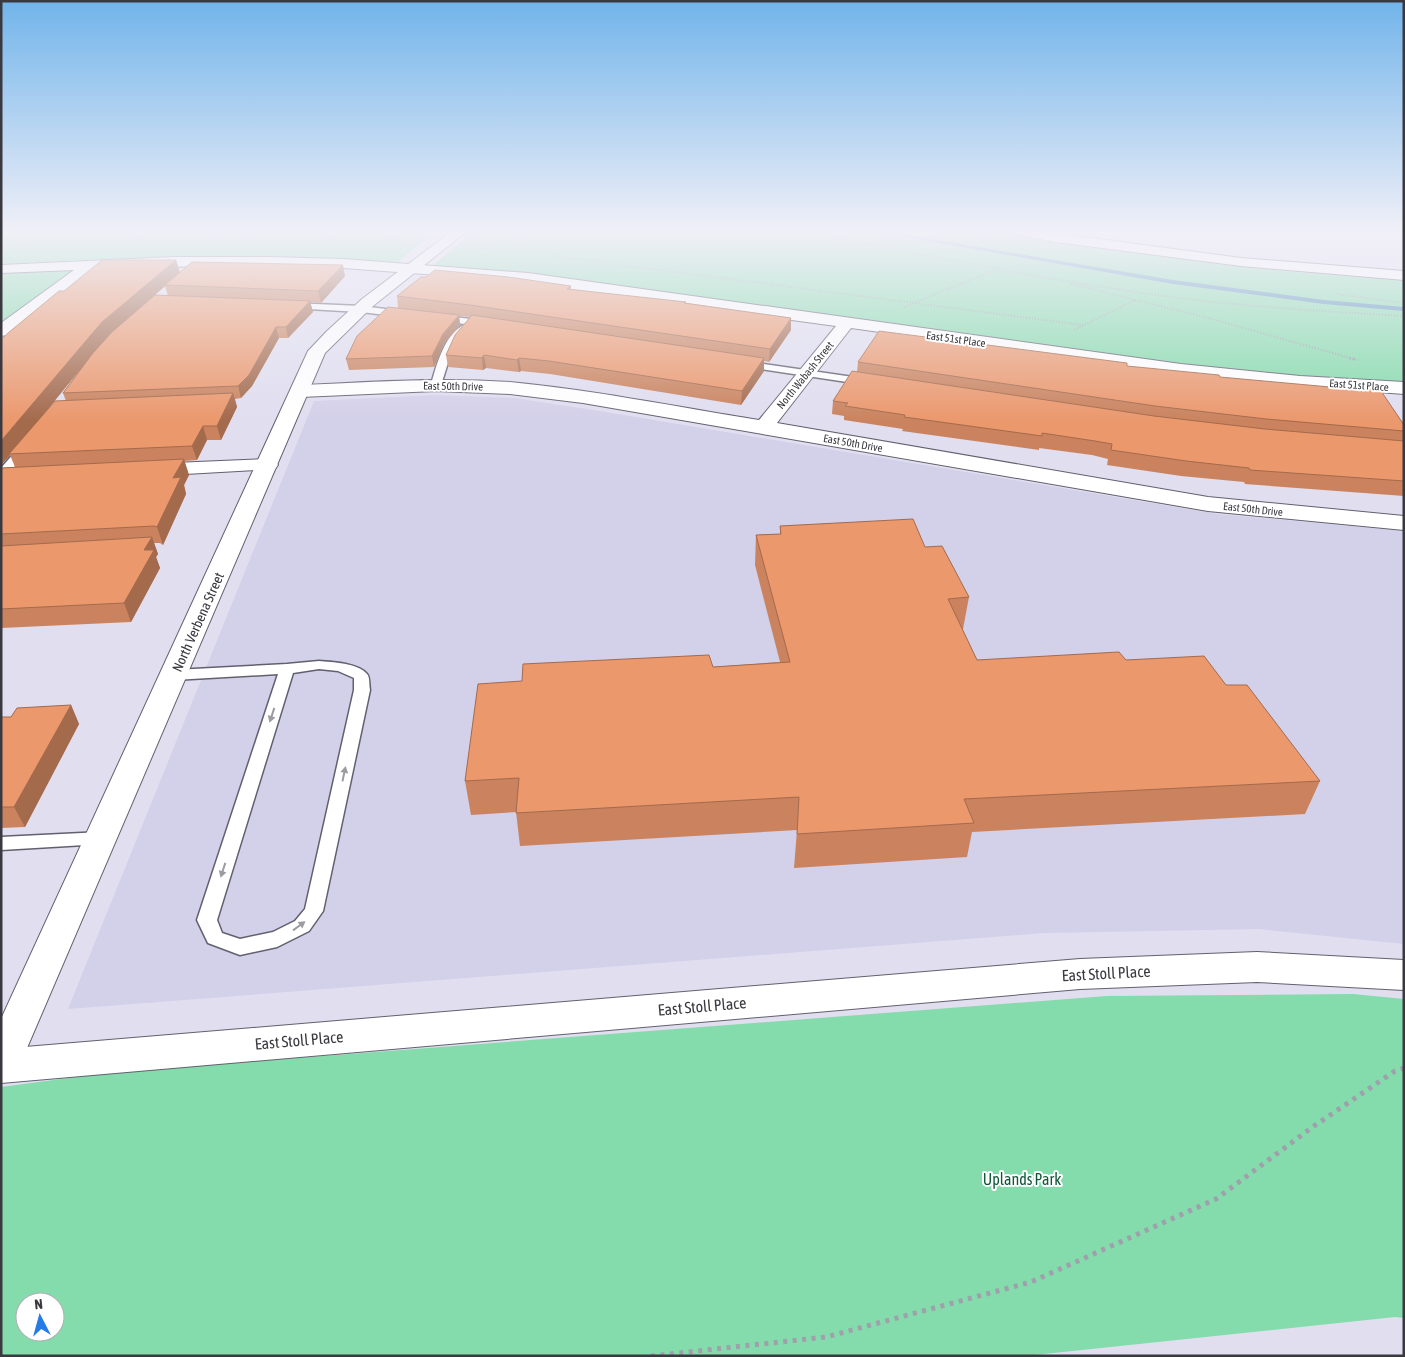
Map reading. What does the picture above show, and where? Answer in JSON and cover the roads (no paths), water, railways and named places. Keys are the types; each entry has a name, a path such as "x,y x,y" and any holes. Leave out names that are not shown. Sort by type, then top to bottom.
{"street":[{"path":"1,331 50,294"},
{"name":"North Verbena Street","path":"1,1064 301,391 317,351 336,330 376,294"},
{"name":"East 51st Place","path":"641,294 1181,369 1300,381 1404,388"},
{"name":"North Wabash Street","path":"764,427 846,324"},
{"name":"East 50th Drive","path":"301,391 436,384 529,390 764,427 1208,504 1404,524"},
{"path":"130,471 268,464"},
{"path":"1,477 31,476"},
{"name":"East Stoll Place","path":"1,1064 1080,974 1258,967 1404,975"}],"lane":[{"path":"283,306 361,309 500,327"},
{"path":"436,384 442,359 450,343 471,322"},
{"path":"737,363 875,384"},
{"path":"1,477 32,439"},
{"path":"174,675 287,669 318,665 341,667 361,676 362,690 314,911 302,926 277,939 240,947 215,938 207,920 287,669"},
{"path":"1,844 102,838"}],"waterway":[{"path":"1266,294 1324,302 1404,309"}],"park label":[{"name":"Uplands Park","path":"1022,1179"}]}
